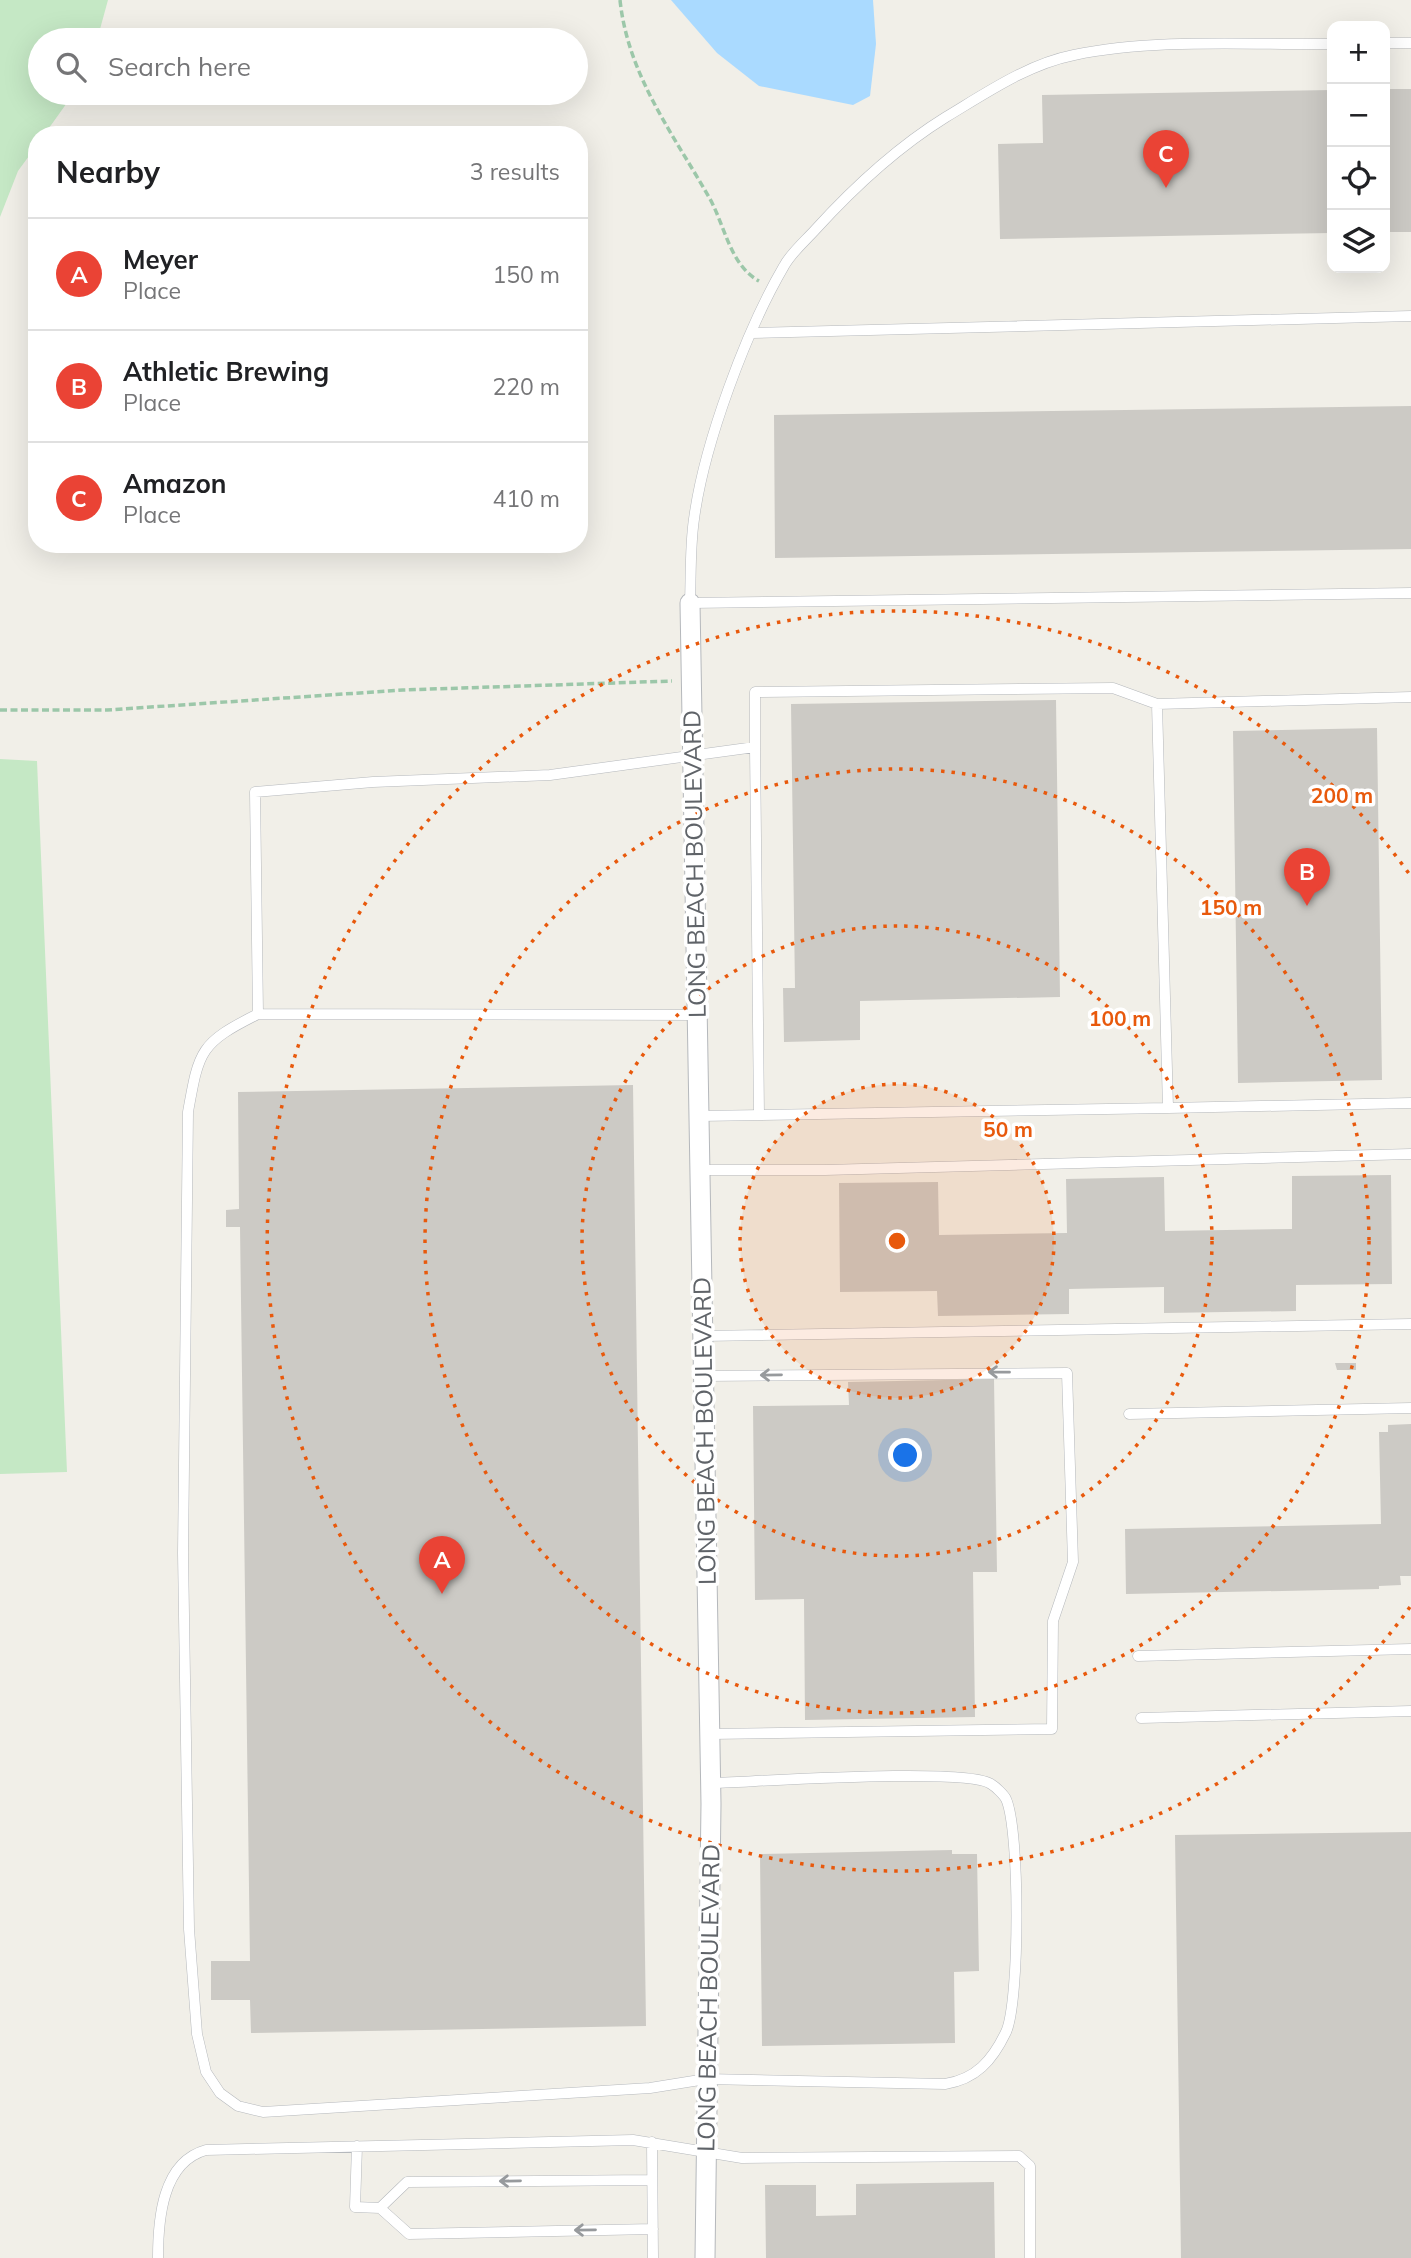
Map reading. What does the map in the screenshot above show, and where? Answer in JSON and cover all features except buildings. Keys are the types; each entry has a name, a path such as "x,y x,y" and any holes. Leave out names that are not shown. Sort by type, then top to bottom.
{"street":[{"name":"LONG BEACH BOULEVARD","path":"690,603 711,1783 705,2258"}],"lane":[{"path":"1390,43 1411,43"},
{"path":"1327,44 1133,47 1073,55 1037,66 985,92 922,131 884,161 785,264 752,333 718,419 694,519 690,603 1411,593"},
{"path":"752,333 1411,316"},
{"path":"759,1115 755,692 1113,688 1157,704 1411,697"},
{"path":"1157,704 1168,1108"},
{"path":"258,1014 255,792 373,782 550,775 603,770 755,747"},
{"path":"697,1015 258,1014 225,1030 210,1043 197,1062 188,1112 183,1552 188,1915 197,2034 206,2073 219,2093 238,2106 262,2112 650,2088 706,2079 945,2084 962,2081 981,2071 1007,2029 1017,1947 1012,1829 1006,1799 990,1782 947,1775 711,1783"},
{"path":"699,1116 1411,1103"},
{"path":"700,1170 825,1170 1411,1154"},
{"path":"703,1336 1411,1324"},
{"path":"704,1376 1067,1373 1073,1562 1053,1621 1052,1728 710,1734"},
{"path":"1129,1414 1411,1408"},
{"path":"1138,1656 1411,1649"},
{"path":"1141,1718 1411,1711"},
{"path":"159,2258 158,2230 171,2180 179,2166 195,2153 206,2150 633,2140 707,2150 742,2158 1019,2156 1030,2166 1030,2258"},
{"path":"652,2142 653,2258"},
{"path":"357,2146 355,2207 380,2208 409,2234 653,2229"},
{"path":"380,2208 407,2182 652,2180"}],"path":[{"path":"620,0 623,23 638,69 663,124 711,200 731,249 756,280 774,287"},
{"path":"0,710 107,710 403,690 692,680"}],"green space":[{"path":"0,0 108,0 100,28 28,28 28,105 65,105 50,126 28,126 28,157 18,171 0,217"},
{"path":"0,759 37,761 67,1472 0,1474"}],"water":[{"path":"671,0 873,0 876,44 870,96 853,105 759,86 717,53"}],"place":[{"name":"Amazon","path":"1166,188"},
{"name":"Athletic Brewing","path":"1307,906"},
{"name":"Meyer","path":"442,1594"}]}
